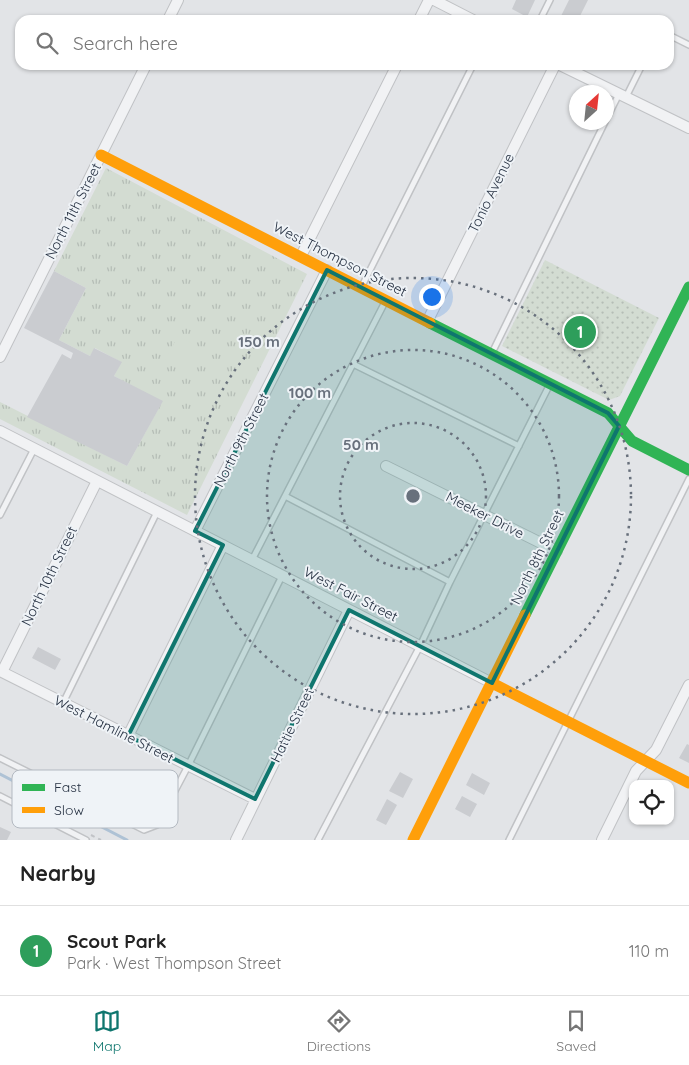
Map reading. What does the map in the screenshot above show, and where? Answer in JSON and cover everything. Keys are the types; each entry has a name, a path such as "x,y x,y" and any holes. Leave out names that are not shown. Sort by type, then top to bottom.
{"street":[{"path":"170,15 178,0"},
{"path":"422,15 429,0"},
{"path":"434,0 463,15"},
{"name":"North 11th Street","path":"0,356 144,70"},
{"path":"301,256 394,70"},
{"name":"Tonio Avenue","path":"428,320 553,70"},
{"path":"570,70 689,128"},
{"name":"West Thompson Street","path":"102,155 608,413 632,441 689,470"},
{"name":"North 9th Street","path":"195,531 327,270"},
{"name":"North 8th Street","path":"413,840 618,426 687,294"},
{"name":"West Fair Street","path":"0,432 689,783"},
{"name":"Meeker Drive","path":"386,466 557,551"},
{"name":"North 10th Street","path":"1,671 96,481"},
{"path":"128,736 223,545"},
{"name":"Hattie Street","path":"236,840 349,610"},
{"name":"West Hamline Street","path":"1,671 255,799"},
{"path":"602,840 636,771 656,750 689,685"}],"lane":[{"path":"542,15 550,0"},
{"path":"674,38 689,45"},
{"path":"362,287 470,70"},
{"path":"614,109 639,70"},
{"path":"492,353 602,130"},
{"path":"252,560 386,299"},
{"path":"353,364 519,446"},
{"path":"318,840 420,646 550,383"},
{"path":"0,515 34,449"},
{"path":"509,840 689,479"},
{"path":"285,496 450,582"},
{"path":"63,703 158,512"},
{"path":"178,785 282,576"},
{"path":"0,758 24,770"},
{"path":"0,796 12,802"},
{"path":"63,828 86,840"}],"highlighted area":[{"path":"327,270 608,413 619,426 492,683 349,610 255,799 128,736 223,545 195,531"}],"green space":[{"path":"106,168 307,274 187,515 0,419 0,402 127,466 162,402 114,376 121,362 95,348 90,356 59,340 86,288 54,271"},
{"path":"545,260 659,318 620,396 609,400 502,346"},
{"path":"178,336 201,348 189,372 165,360"}],"building":[{"path":"516,0 535,0 528,15 523,15 512,9"},
{"path":"569,0 588,0 580,15 562,15"},
{"path":"54,271 86,288 59,340 90,356 94,348 122,362 114,376 163,401 127,466 27,417 62,354 71,359 73,353 24,328"},
{"path":"38,647 61,659 55,670 32,658"},
{"path":"687,744 689,745 689,763 679,758"},
{"path":"400,772 413,779 403,798 389,791"},
{"path":"472,773 490,783 484,795 466,785"},
{"path":"462,796 477,804 470,817 455,809"},
{"path":"387,799 397,805 386,825 376,820"},
{"path":"0,827 11,832 7,840 0,840"}],"waterway":[{"path":"0,774 12,780"},
{"path":"104,828 127,840"}],"traffic: fast":[{"path":"525,615 689,287"},
{"path":"430,323 608,413 632,441 689,470"}],"traffic: slow":[{"path":"101,155 430,323"},
{"path":"413,840 525,615"},
{"path":"492,683 689,783"}],"place":[{"name":"Scout Park","path":"580,332"}]}
